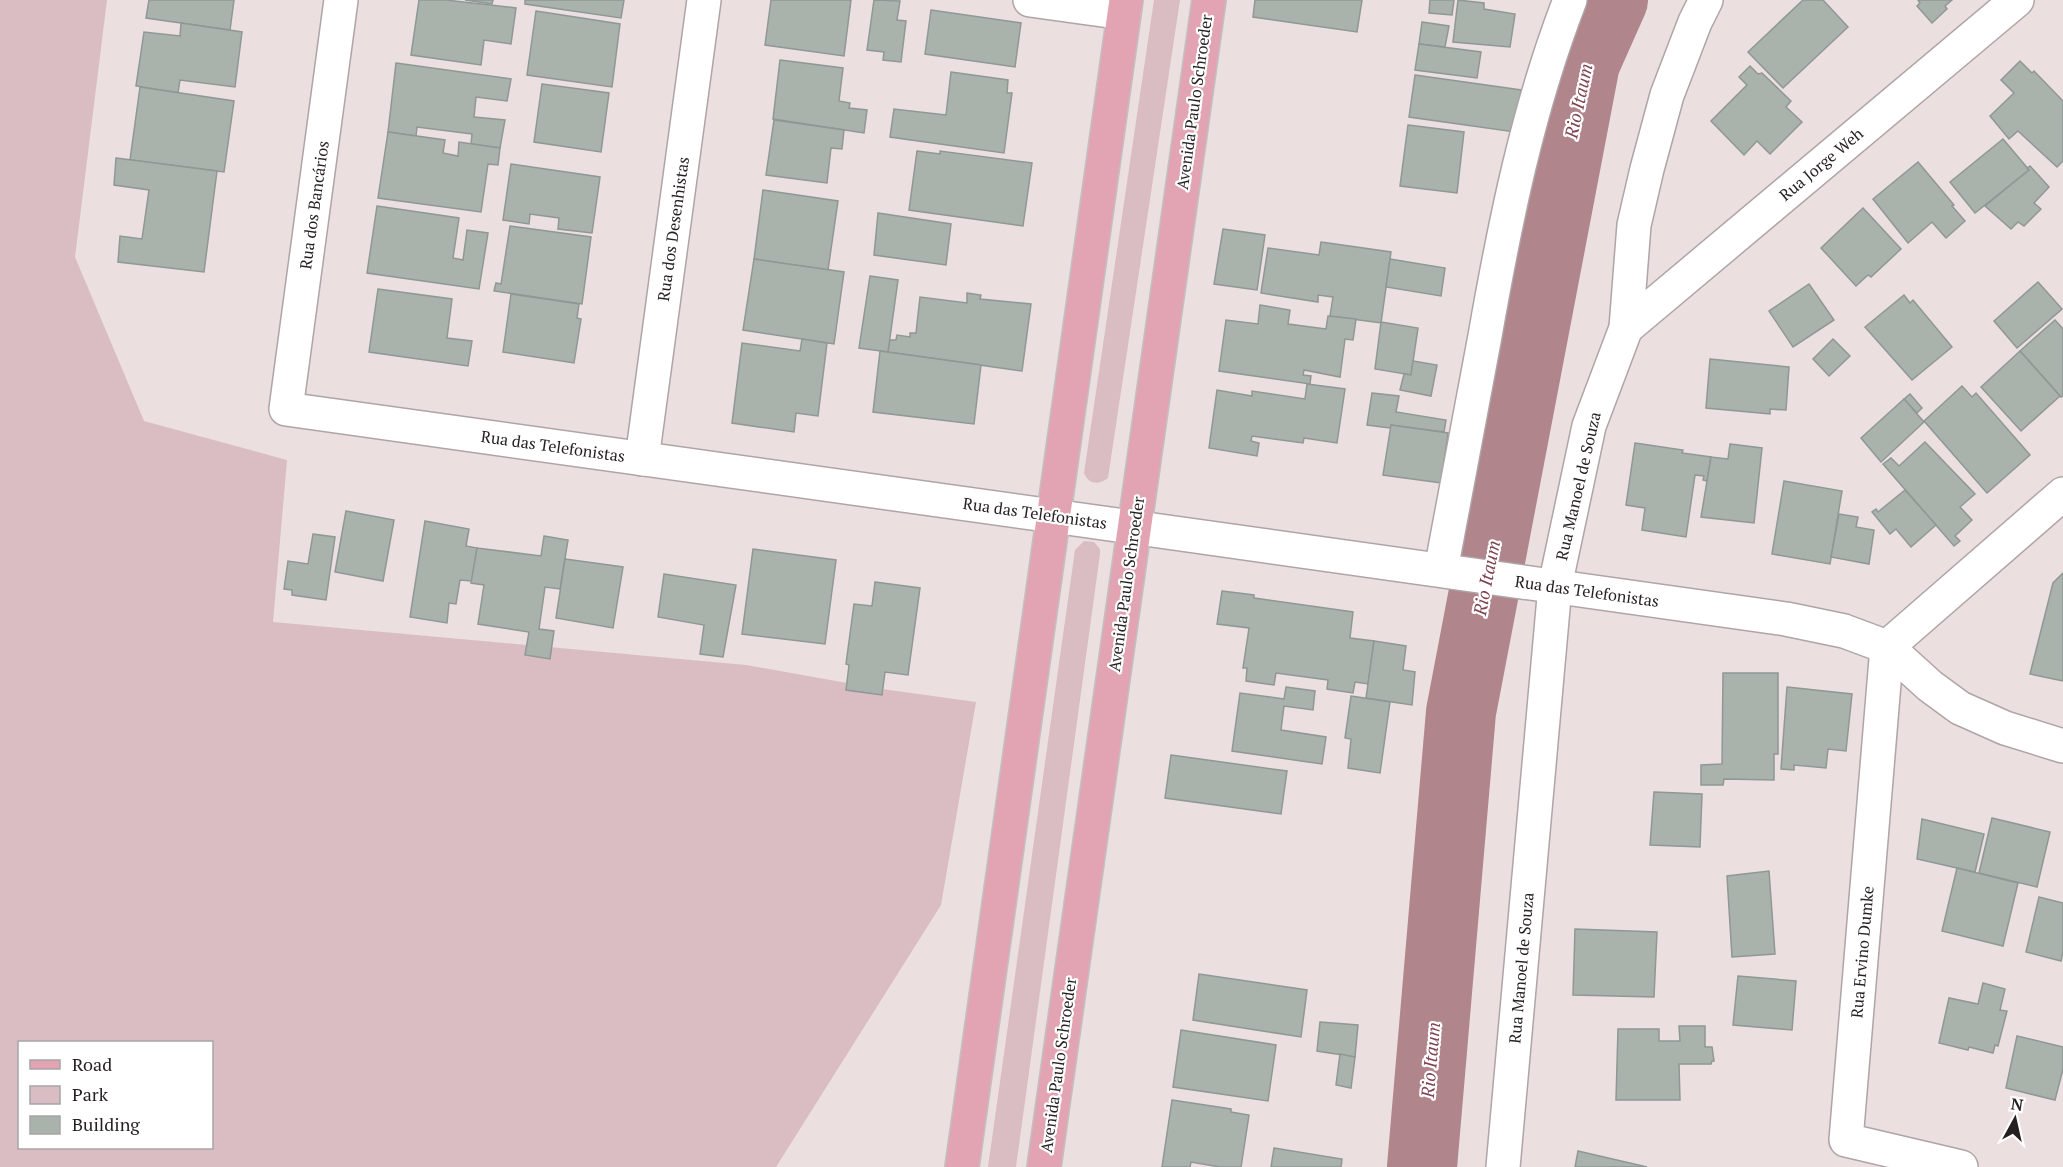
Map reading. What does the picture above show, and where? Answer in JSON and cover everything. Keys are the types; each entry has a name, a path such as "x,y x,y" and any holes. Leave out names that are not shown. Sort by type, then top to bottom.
{"main road":[{"name":"Avenida Paulo Schroeder","path":"1044,1167 1209,0"},
{"path":"962,1167 1125,7"}],"street":[{"name":"Rua dos Bancários","path":"286,409 341,0"},
{"name":"Rua dos Desenhistas","path":"642,459 704,0"},
{"path":"1030,0 1125,7"},
{"path":"1452,571 1501,248 1539,87 1570,0"},
{"name":"Rua Manoel de Souza","path":"1503,1167 1555,586 1589,426 1626,328 1634,225 1639,202 1667,95 1695,22 1706,0"},
{"name":"Rua Jorge Weh","path":"1626,328 2017,0"},
{"name":"Rua das Telefonistas","path":"286,409 1786,619 1844,632 1887,647"},
{"path":"2063,494 1887,647 1930,686 1960,708 2005,728 2063,746"},
{"name":"Rua Ervino Dumke","path":"1887,647 1846,1140 1961,1167"}],"green space":[{"path":"0,0 107,0 75,257 144,421 287,460 273,622 746,665 875,688 976,702 941,905 776,1167 0,1167"},
{"path":"1154,0 1180,0 1108,478 1094,483 1084,473"},
{"path":"1084,541 1094,542 1100,549 1100,554 1016,1167 988,1167 1075,550"}],"building":[{"path":"149,0 234,0 230,30 146,18"},
{"path":"419,0 446,0 516,8 511,44 484,40 481,65 411,55"},
{"path":"465,0 493,0 492,4"},
{"path":"525,0 624,0 621,18 525,4"},
{"path":"771,0 851,0 844,56 765,45"},
{"path":"874,0 900,1 897,20 906,21 901,62 883,60 884,52 867,50"},
{"path":"1255,0 1362,0 1357,32 1253,17"},
{"path":"1430,0 1454,0 1452,15 1429,13"},
{"path":"1458,0 1484,3 1484,9 1515,14 1510,47 1453,42"},
{"path":"1803,0 1823,0 1848,27 1783,88 1748,52"},
{"path":"1918,0 1952,0 1945,6 1947,9 1932,23 1917,6 1920,3"},
{"path":"931,10 1021,23 1015,67 925,54"},
{"path":"536,11 620,24 612,87 527,75"},
{"path":"1422,22 1449,26 1445,47 1419,44"},
{"path":"181,23 242,32 235,87 180,80 178,93 136,86 144,32 180,36"},
{"path":"1419,44 1481,52 1477,78 1415,70"},
{"path":"780,60 843,68 839,101 850,103 849,108 867,110 864,133 773,119"},
{"path":"2020,61 2032,73 2034,71 2063,101 2063,161 2057,167 2018,131 2009,139 1990,116 2014,93 2001,80"},
{"path":"396,63 511,79 507,101 476,97 474,117 505,120 500,148 471,144 472,134 417,127 416,136 388,132"},
{"path":"1750,66 1758,74 1762,73 1791,101 1786,107 1802,122 1770,154 1757,141 1744,155 1711,121 1747,85 1739,77"},
{"path":"951,72 1008,80 1007,93 1012,93 1004,153 890,137 894,109 946,115"},
{"path":"1415,75 1521,90 1515,132 1409,117"},
{"path":"542,84 609,93 601,152 534,142"},
{"path":"140,87 234,101 224,172 130,160"},
{"path":"774,120 844,130 842,149 831,148 827,183 766,175"},
{"path":"1408,125 1464,132 1457,193 1400,186"},
{"path":"388,132 445,140 443,153 458,156 459,142 500,148 498,165 488,164 481,212 378,198"},
{"path":"2003,139 2029,170 1975,213 1950,182"},
{"path":"917,151 940,154 940,151 1032,163 1023,226 909,210"},
{"path":"116,158 217,171 204,272 118,262 120,236 142,239 149,190 114,185"},
{"path":"1918,162 1965,221 1946,238 1932,222 1908,243 1873,199"},
{"path":"511,164 600,177 592,233 558,229 559,218 530,214 529,224 503,220"},
{"path":"2030,166 2049,187 2034,203 2041,209 2024,226 2018,222 2011,229 1985,206 2029,170 2027,168"},
{"path":"763,190 838,201 828,270 754,259"},
{"path":"377,206 459,218 453,258 463,260 467,230 488,233 479,289 367,273"},
{"path":"1863,208 1901,249 1871,277 1868,275 1856,286 1821,248"},
{"path":"878,213 951,224 946,265 874,255"},
{"path":"510,226 591,237 582,304 494,291 496,283 501,284"},
{"path":"1223,229 1265,235 1257,290 1214,284"},
{"path":"1321,242 1391,252 1381,323 1330,316 1333,297 1318,295 1318,302 1261,293 1268,248 1319,255"},
{"path":"754,259 844,272 834,344 743,330"},
{"path":"1390,259 1445,268 1441,296 1386,287"},
{"path":"870,276 898,280 888,352 859,348"},
{"path":"2038,282 2062,309 2017,348 1994,321"},
{"path":"1809,284 1834,320 1793,347 1769,311"},
{"path":"378,289 452,299 447,338 472,341 468,366 369,352"},
{"path":"967,293 981,295 980,299 1031,304 1022,371 888,352 890,340 896,340 897,335 910,337 910,333 916,333 920,297 967,303"},
{"path":"511,294 579,304 577,318 581,319 574,363 503,352"},
{"path":"1904,295 1910,303 1913,300 1952,347 1912,380 1865,327"},
{"path":"1260,305 1290,310 1288,324 1326,329 1328,316 1356,319 1353,340 1345,339 1340,377 1304,370 1303,375 1311,376 1310,384 1219,371 1226,320 1258,324"},
{"path":"2055,320 2063,329 2063,396 2061,397 2020,351"},
{"path":"1381,322 1418,328 1411,375 1375,369"},
{"path":"802,339 827,343 818,416 796,413 794,432 732,423 742,343 800,351"},
{"path":"1833,339 1850,356 1829,376 1813,359"},
{"path":"880,351 981,365 974,424 873,412"},
{"path":"2020,351 2060,396 2021,431 1981,387"},
{"path":"1710,359 1789,367 1786,410 1770,409 1770,414 1706,408"},
{"path":"1413,361 1437,365 1431,396 1400,390 1404,374 1411,375"},
{"path":"1307,384 1345,389 1337,443 1304,438 1303,443 1252,436 1251,441 1259,443 1257,456 1209,448 1217,390 1252,396 1252,391 1305,399"},
{"path":"1962,386 1972,397 1976,393 2030,455 1987,493 1924,421"},
{"path":"1372,393 1399,396 1396,412 1446,420 1444,432 1391,425 1390,428 1367,425"},
{"path":"1910,394 1922,408 1917,413 1904,399"},
{"path":"1904,399 1924,422 1881,462 1861,438"},
{"path":"1391,425 1448,433 1441,483 1383,475"},
{"path":"1925,442 1975,494 1960,507 1972,520 1955,536 1960,541 1954,546 1883,464 1891,458 1899,466"},
{"path":"1635,443 1683,450 1682,453 1711,457 1707,481 1703,480 1704,476 1695,475 1686,537 1642,530 1645,508 1626,505"},
{"path":"1730,444 1762,448 1754,523 1701,517 1711,457 1728,459"},
{"path":"1784,481 1842,491 1830,564 1772,554"},
{"path":"1905,490 1936,525 1911,547 1896,529 1890,534 1872,512 1876,509 1878,512"},
{"path":"346,511 394,520 383,581 335,572"},
{"path":"1839,514 1858,517 1856,527 1874,530 1869,564 1831,557"},
{"path":"425,521 469,529 466,546 477,548 472,581 460,580 456,604 449,603 447,623 410,617"},
{"path":"313,534 335,537 326,600 292,595 292,590 284,589 288,561 308,564"},
{"path":"544,536 568,540 560,589 545,587 539,629 554,631 550,659 525,655 529,632 478,624 484,585 471,583 477,548 541,556"},
{"path":"753,549 836,560 825,644 742,634"},
{"path":"565,559 623,567 613,628 556,618"},
{"path":"2063,573 2063,681 2030,674 2053,583"},
{"path":"664,574 736,585 723,657 700,654 704,625 658,617"},
{"path":"875,582 920,588 908,675 885,672 882,695 846,690 849,665 846,664 854,604 872,606"},
{"path":"1222,591 1254,595 1254,598 1353,612 1350,638 1374,641 1368,684 1355,682 1353,693 1327,689 1328,680 1276,673 1274,685 1246,681 1247,668 1243,668 1249,628 1217,624"},
{"path":"1374,641 1406,646 1403,670 1415,672 1412,705 1366,698"},
{"path":"1723,673 1778,673 1778,754 1774,754 1774,780 1724,779 1723,785 1701,785 1701,765 1722,764"},
{"path":"1286,687 1315,691 1313,710 1284,706 1281,730 1326,737 1322,764 1232,751 1240,693 1284,699"},
{"path":"1787,687 1852,694 1846,751 1828,749 1826,768 1794,765 1794,770 1781,769"},
{"path":"1351,696 1390,702 1380,773 1348,768 1351,739 1345,738"},
{"path":"1171,755 1287,771 1281,814 1165,798"},
{"path":"1654,792 1702,794 1700,847 1650,845"},
{"path":"1992,818 2050,832 2037,887 1979,873"},
{"path":"1922,819 1984,834 1975,872 1917,859"},
{"path":"1957,868 2018,883 2003,946 1942,931"},
{"path":"1769,871 1775,954 1732,957 1727,876"},
{"path":"2039,897 2063,903 2061,961 2026,952"},
{"path":"1575,929 1657,932 1654,997 1573,995"},
{"path":"1199,974 1307,990 1301,1037 1193,1020"},
{"path":"1738,976 1796,981 1792,1030 1733,1025"},
{"path":"1983,983 2005,989 2000,1010 2007,1011 1998,1046 1995,1045 1993,1053 1939,1043 1949,998 1978,1004"},
{"path":"1320,1022 1358,1025 1355,1057 1317,1051"},
{"path":"1679,1026 1705,1026 1705,1047 1712,1047 1714,1061 1711,1064 1679,1064 1680,1100 1616,1100 1618,1029 1659,1029 1659,1041 1680,1041"},
{"path":"1181,1030 1276,1045 1268,1101 1173,1087"},
{"path":"2017,1036 2063,1047 2063,1069 2055,1100 2006,1088"},
{"path":"1340,1054 1355,1057 1351,1088 1336,1085"},
{"path":"1172,1100 1231,1109 1231,1112 1249,1115 1241,1167 1220,1167 1191,1162 1190,1167 1162,1167"},
{"path":"1274,1148 1342,1159 1341,1167 1271,1167"},
{"path":"1578,1151 1647,1167 1575,1167"}],"waterway":[{"name":"Rio Itaum","path":"1422,1167 1461,712 1585,63 1613,0"}]}
